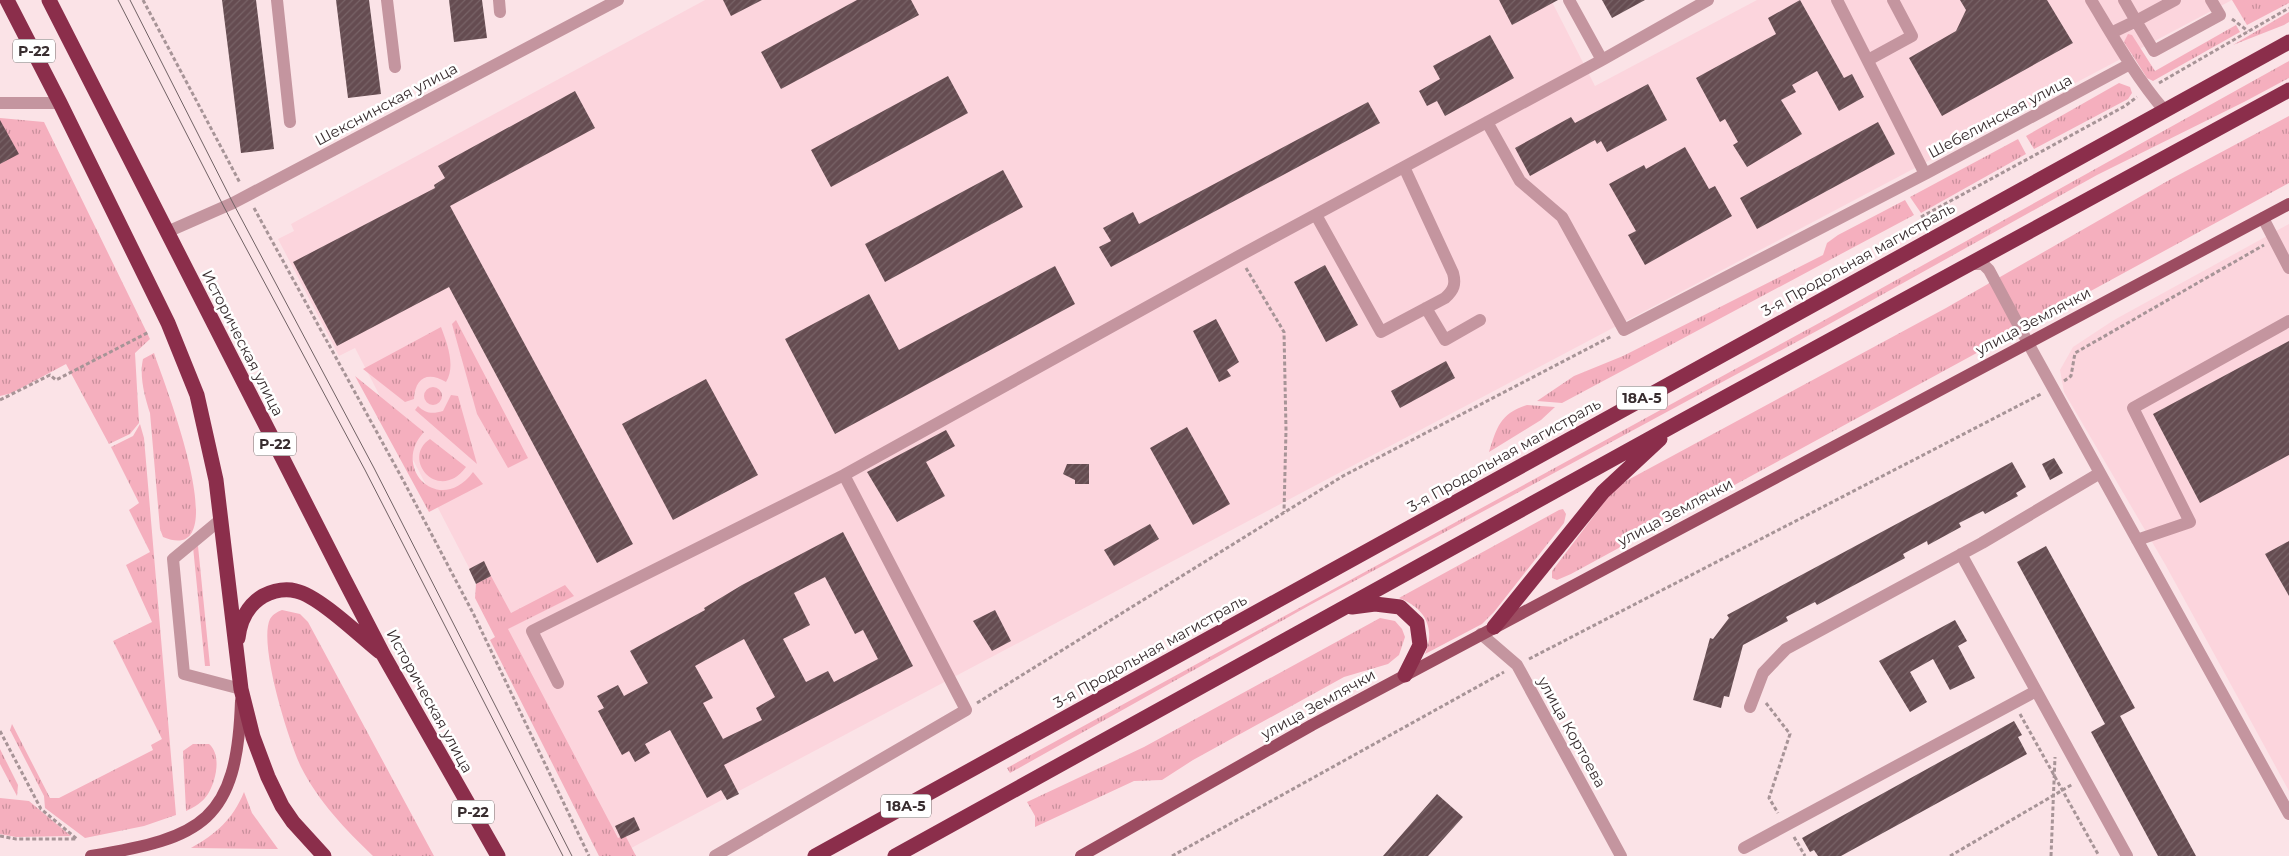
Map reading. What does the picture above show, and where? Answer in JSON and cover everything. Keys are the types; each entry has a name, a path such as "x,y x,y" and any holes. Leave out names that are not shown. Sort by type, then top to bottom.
{"highway":[{"name":"Р-22","path":"7,0 168,323 197,395 214,471 241,689 253,737 268,777 293,822 324,856"},
{"name":"Историческая улица","path":"48,0 384,656 498,856"},
{"name":"3-я Продольная магистраль","path":"815,856 2289,42"},
{"name":"18А-5","path":"895,856 1678,423 2289,90"},
{"path":"1488,630 1602,492 1678,423"},
{"name":"Р-22","path":"237,652 239,629 245,614 256,600 271,592 284,589 297,591 312,598 384,656"},
{"path":"1343,608 1375,604 1400,607 1417,623 1420,645 1405,675"}],"main road":[{"name":"улица Землячки","path":"1081,856 1312,724 2289,204"},
{"path":"91,856 134,849 177,836 190,830 212,813 222,797 234,769 240,738 241,689"}],"street":[{"path":"277,0 290,122"},
{"path":"387,0 395,67"},
{"name":"Шекснинская улица","path":"167,232 247,196 618,0"},
{"path":"1570,0 1602,60"},
{"path":"558,682 532,631 844,475 1239,256 1602,60 1708,0"},
{"path":"1868,60 1912,36 1893,0"},
{"path":"2091,0 2147,90 2164,110"},
{"path":"2124,0 2154,51 2220,15 2211,0"},
{"path":"2111,33 2175,0"},
{"name":"Шебелинская улица","path":"1839,3 1925,174 2130,64"},
{"path":"0,103 60,103"},
{"path":"1487,122 1520,181 1562,217 1624,330 1925,174"},
{"path":"1316,215 1381,332 1426,308 1452,292 1455,283 1453,273 1404,167"},
{"path":"2263,218 2289,268"},
{"path":"1972,264 1983,264 1989,270 2289,814"},
{"path":"1426,308 1445,340 1480,320"},
{"path":"2137,540 2190,522 2133,408 2289,321"},
{"path":"1750,707 1763,673 1786,649 1961,554 2100,473"},
{"path":"715,856 966,710 844,475"},
{"path":"220,520 173,559 184,674 241,689"},
{"path":"1961,554 2127,856"},
{"name":"улица Кортоева","path":"1488,630 1517,665 1622,856"},
{"path":"1744,848 2036,691"}],"path":[{"path":"143,0 473,613 589,856"},
{"path":"1921,217 2124,106 2147,90 2289,8"},
{"path":"1172,856 1517,665 2053,388 2071,376 2076,353 2274,239"},
{"path":"1239,256 1268,302 1284,332 1286,430 1284,512"},
{"path":"966,710 1343,476 1624,330"},
{"path":"0,400 50,375 56,380 149,332"},
{"path":"1757,691 1790,734 1769,798 1805,856"},
{"path":"2013,703 2098,856"},
{"path":"0,731 41,808 77,839 16,839 0,836"},
{"path":"2051,856 2055,756"},
{"path":"1950,856 2084,778"}],"shaded area":[{"path":"705,0 1551,0 1595,86 1757,0 2232,0 618,855 355,348 339,356 278,239 294,231 291,224"},
{"path":"2289,224 2289,791 2165,564 2064,392 2060,370 2073,347 2114,320"}],"green space":[{"path":"2232,0 2289,0 2289,3 2247,25"},
{"path":"2289,12 2289,22 2284,25 2233,45"},
{"path":"2236,25 2240,32 2153,81 2147,78 2124,42 2128,34 2132,35 2155,71"},
{"path":"2289,61 2289,78 2097,175 1824,327 1310,605 1010,773 1007,768 1821,322"},
{"path":"2119,83 2130,87 2132,93 2128,99 2034,149 2026,136"},
{"path":"2289,116 2289,183 1571,574 1557,580 1552,578 1552,571 1615,488 1626,481 1946,308 2171,179"},
{"path":"0,118 44,122 150,339 135,353 139,423 130,434 109,444 66,364 12,393 0,396"},
{"path":"2018,139 2026,154 1921,213 1910,197"},
{"path":"1905,200 1914,215 1562,403 1537,401 1574,376 1623,356 1823,255 1827,243 1838,235"},
{"path":"456,320 528,458 508,468 477,414 452,324"},
{"path":"441,327 448,347 450,362 449,376 446,382 434,377 424,378 417,386 414,399 405,402 363,369"},
{"path":"154,353 190,465 195,499 195,525 185,539 163,537 160,529 150,413 142,380 143,359"},
{"path":"355,376 424,432 415,446 413,460 416,472 423,482 434,489 447,490 460,485 473,472 483,484 429,512"},
{"path":"433,387 439,390 442,396 439,402 433,405 427,402 424,396 427,390"},
{"path":"451,395 458,396 477,464 415,410 418,406 430,413 443,411"},
{"path":"1527,405 1555,407 1541,420 1489,452 1497,429 1505,417"},
{"path":"140,424 144,438 176,815 144,826 85,838 45,808 44,796 10,730 12,724 50,798 59,798 153,750 151,745 162,739 113,641 152,622 126,565 150,552 129,510 139,503 111,447 133,436"},
{"path":"430,439 466,467 455,477 445,481 435,480 427,474 421,466 419,457 422,447"},
{"path":"1563,509 1566,514 1564,523 1494,612 1482,624 1425,654 1429,636 1426,620 1416,607 1399,598"},
{"path":"198,546 210,666 205,666 193,547"},
{"path":"491,576 511,613 565,585 574,596 508,629 618,838 625,835 636,856 599,856 490,640 495,637 475,598 476,584"},
{"path":"282,610 300,614 308,622 434,856 373,856 333,814 308,780 289,737 271,670 267,632 272,616"},
{"path":"1380,618 1395,621 1402,629 1405,637 1399,655 1388,664 1344,677 1193,760 1162,780 1134,781 1035,827 1035,816 1027,802 1144,747"},
{"path":"193,744 209,744 217,761 211,789 206,797 193,808 186,811 183,751"},
{"path":"0,749 18,785 17,796 0,764"},
{"path":"244,792 252,813 278,849 191,848 223,825 235,810"},
{"path":"0,798 29,801 71,836 16,837 0,834"}],"building":[{"path":"222,0 256,0 274,149 241,153"},
{"path":"336,0 369,0 381,94 348,98"},
{"path":"449,0 482,0 487,38 454,42"},
{"path":"723,0 762,0 731,16"},
{"path":"857,0 911,0 919,15 781,89 761,52"},
{"path":"1499,0 1558,0 1512,25"},
{"path":"1602,0 1645,0 1612,18"},
{"path":"1800,0 1844,78 1852,74 1864,97 1839,111 1817,71 1792,85 1796,92 1781,100 1802,134 1747,167 1733,145 1738,142 1725,119 1720,122 1696,78 1776,34 1768,18"},
{"path":"1960,0 2047,0 2073,43 1942,116 1909,58 1956,31 1966,10"},
{"path":"1490,35 1514,78 1445,116 1437,101 1427,106 1419,91 1440,79 1433,66"},
{"path":"948,76 968,113 831,187 811,150"},
{"path":"1648,84 1667,120 1607,152 1601,141 1597,144 1595,140 1530,176 1515,148 1571,117 1575,123"},
{"path":"575,91 595,128 450,206 633,544 597,563 449,287 337,346 293,262 435,188 434,185 445,178 438,166"},
{"path":"1368,102 1380,123 1111,267 1099,247 1111,241 1103,228 1133,212 1139,224"},
{"path":"0,120 19,154 0,164"},
{"path":"1878,122 1895,154 1757,229 1740,198"},
{"path":"1685,147 1709,189 1715,186 1732,216 1645,265 1628,235 1636,231 1609,184 1644,165 1646,169"},
{"path":"1003,170 1023,207 885,282 865,244"},
{"path":"1325,265 1358,325 1326,342 1294,282"},
{"path":"1055,266 1075,304 835,434 785,339 869,294 899,350"},
{"path":"1216,319 1239,362 1227,370 1231,376 1219,382 1193,331"},
{"path":"2289,341 2289,455 2200,503 2153,414"},
{"path":"1446,361 1455,378 1400,408 1391,391"},
{"path":"706,379 758,475 673,520 622,424"},
{"path":"1187,427 1230,504 1193,525 1150,448"},
{"path":"946,430 955,446 926,462 945,496 897,522 867,472"},
{"path":"2054,458 2063,473 2050,480 2042,464"},
{"path":"2012,462 2026,487 2016,493 2018,496 1985,514 1983,511 1959,523 1961,527 1928,545 1927,541 1903,554 1905,558 1817,605 1815,602 1786,617 1788,621 1743,645 1729,697 1724,696 1721,708 1693,700 1710,638 1713,639 1729,618 1727,615"},
{"path":"1067,464 1089,464 1089,484 1075,484 1075,480 1063,474"},
{"path":"1150,524 1159,539 1114,566 1104,550"},
{"path":"843,532 913,666 724,765 739,794 727,800 721,790 707,798 670,730 645,744 650,753 635,762 629,751 622,755 598,711 604,708 597,696 618,685 624,696 648,683 630,651 705,610 704,608 742,585","holes":["825,577 855,634 863,630 878,659 834,682 828,671 806,682 783,639 810,625 794,593","744,639 775,697 756,708 762,720 723,739 703,703 713,698 695,666"]},
{"path":"2289,541 2289,596 2265,554"},
{"path":"2046,546 2135,708 2120,716 2196,856 2158,856 2091,732 2105,724 2017,562"},
{"path":"484,561 491,576 476,584 469,569"},
{"path":"995,610 1011,641 992,651 973,621"},
{"path":"1955,620 1967,641 1958,646 1975,678 1950,690 1933,659 1910,672 1927,702 1910,712 1879,661"},
{"path":"2014,721 2022,735 2018,737 2027,754 1841,856 1818,856 1814,850 1810,852 1802,838"},
{"path":"1437,794 1463,817 1428,856 1383,856"},
{"path":"634,817 640,830 621,839 615,826"}],"tram line":[{"path":"118,0 224,207 365,470 563,856"},
{"path":"130,0 233,203 374,468 572,856"}]}
